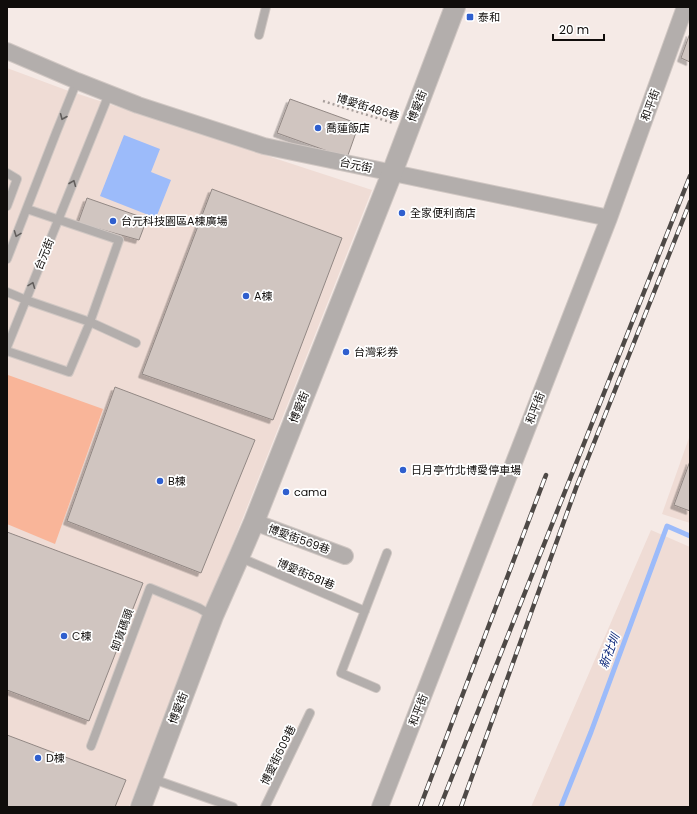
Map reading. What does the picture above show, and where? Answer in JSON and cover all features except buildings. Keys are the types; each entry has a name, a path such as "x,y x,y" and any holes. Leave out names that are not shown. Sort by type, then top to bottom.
{"street":[{"name":"博愛街","path":"141,807 213,616 254,522 392,173 455,7"},
{"name":"和平街","path":"380,807 609,218 685,7"},
{"name":"台元街","path":"7,51 138,105 264,146 609,218"},
{"name":"博愛街569巷","path":"254,522 345,556"}],"lane":[{"path":"259,35 266,7"},
{"path":"7,259 77,81"},
{"name":"台元街","path":"7,347 109,94"},
{"path":"7,173 17,179 7,206"},
{"path":"7,351 69,372 90,322 119,240 27,209"},
{"path":"7,292 90,322 136,343"},
{"path":"376,688 341,673 387,553"},
{"name":"博愛街581巷","path":"239,558 365,610"},
{"name":"卸貨碼頭","path":"92,746 150,588 199,608 213,616"},
{"name":"博愛街609巷","path":"265,807 310,713"},
{"path":"152,778 233,807"}],"path":[{"name":"博愛街486巷","path":"323,101 408,128"}],"shaded area":[{"path":"7,68 66,90 372,190 129,807 7,807"},
{"path":"8,375 103,409 55,544 7,524"},
{"path":"690,435 690,523 662,514"},
{"path":"651,530 690,547 690,807 531,807"}],"water":[{"path":"124,135 160,149 151,172 171,180 156,218 100,196"}],"waterway":[{"name":"新社圳","path":"561,807 591,732 667,526 690,536"}],"railway":[{"path":"440,807 690,176"},
{"path":"461,807 576,488 690,202"},
{"path":"420,807 546,475"}],"place":[{"name":"泰和","path":"470,17"},
{"name":"喬蓮飯店","path":"318,128"},
{"name":"全家便利商店","path":"402,213"},
{"name":"台元科技園區A棟廣場","path":"113,221"},
{"name":"A棟","path":"246,296"},
{"name":"台灣彩券","path":"346,352"},
{"name":"日月亭竹北博愛停車場","path":"403,470"},
{"name":"B棟","path":"160,481"},
{"name":"cama","path":"286,492"},
{"name":"C棟","path":"64,636"},
{"name":"D棟","path":"38,758"}]}
